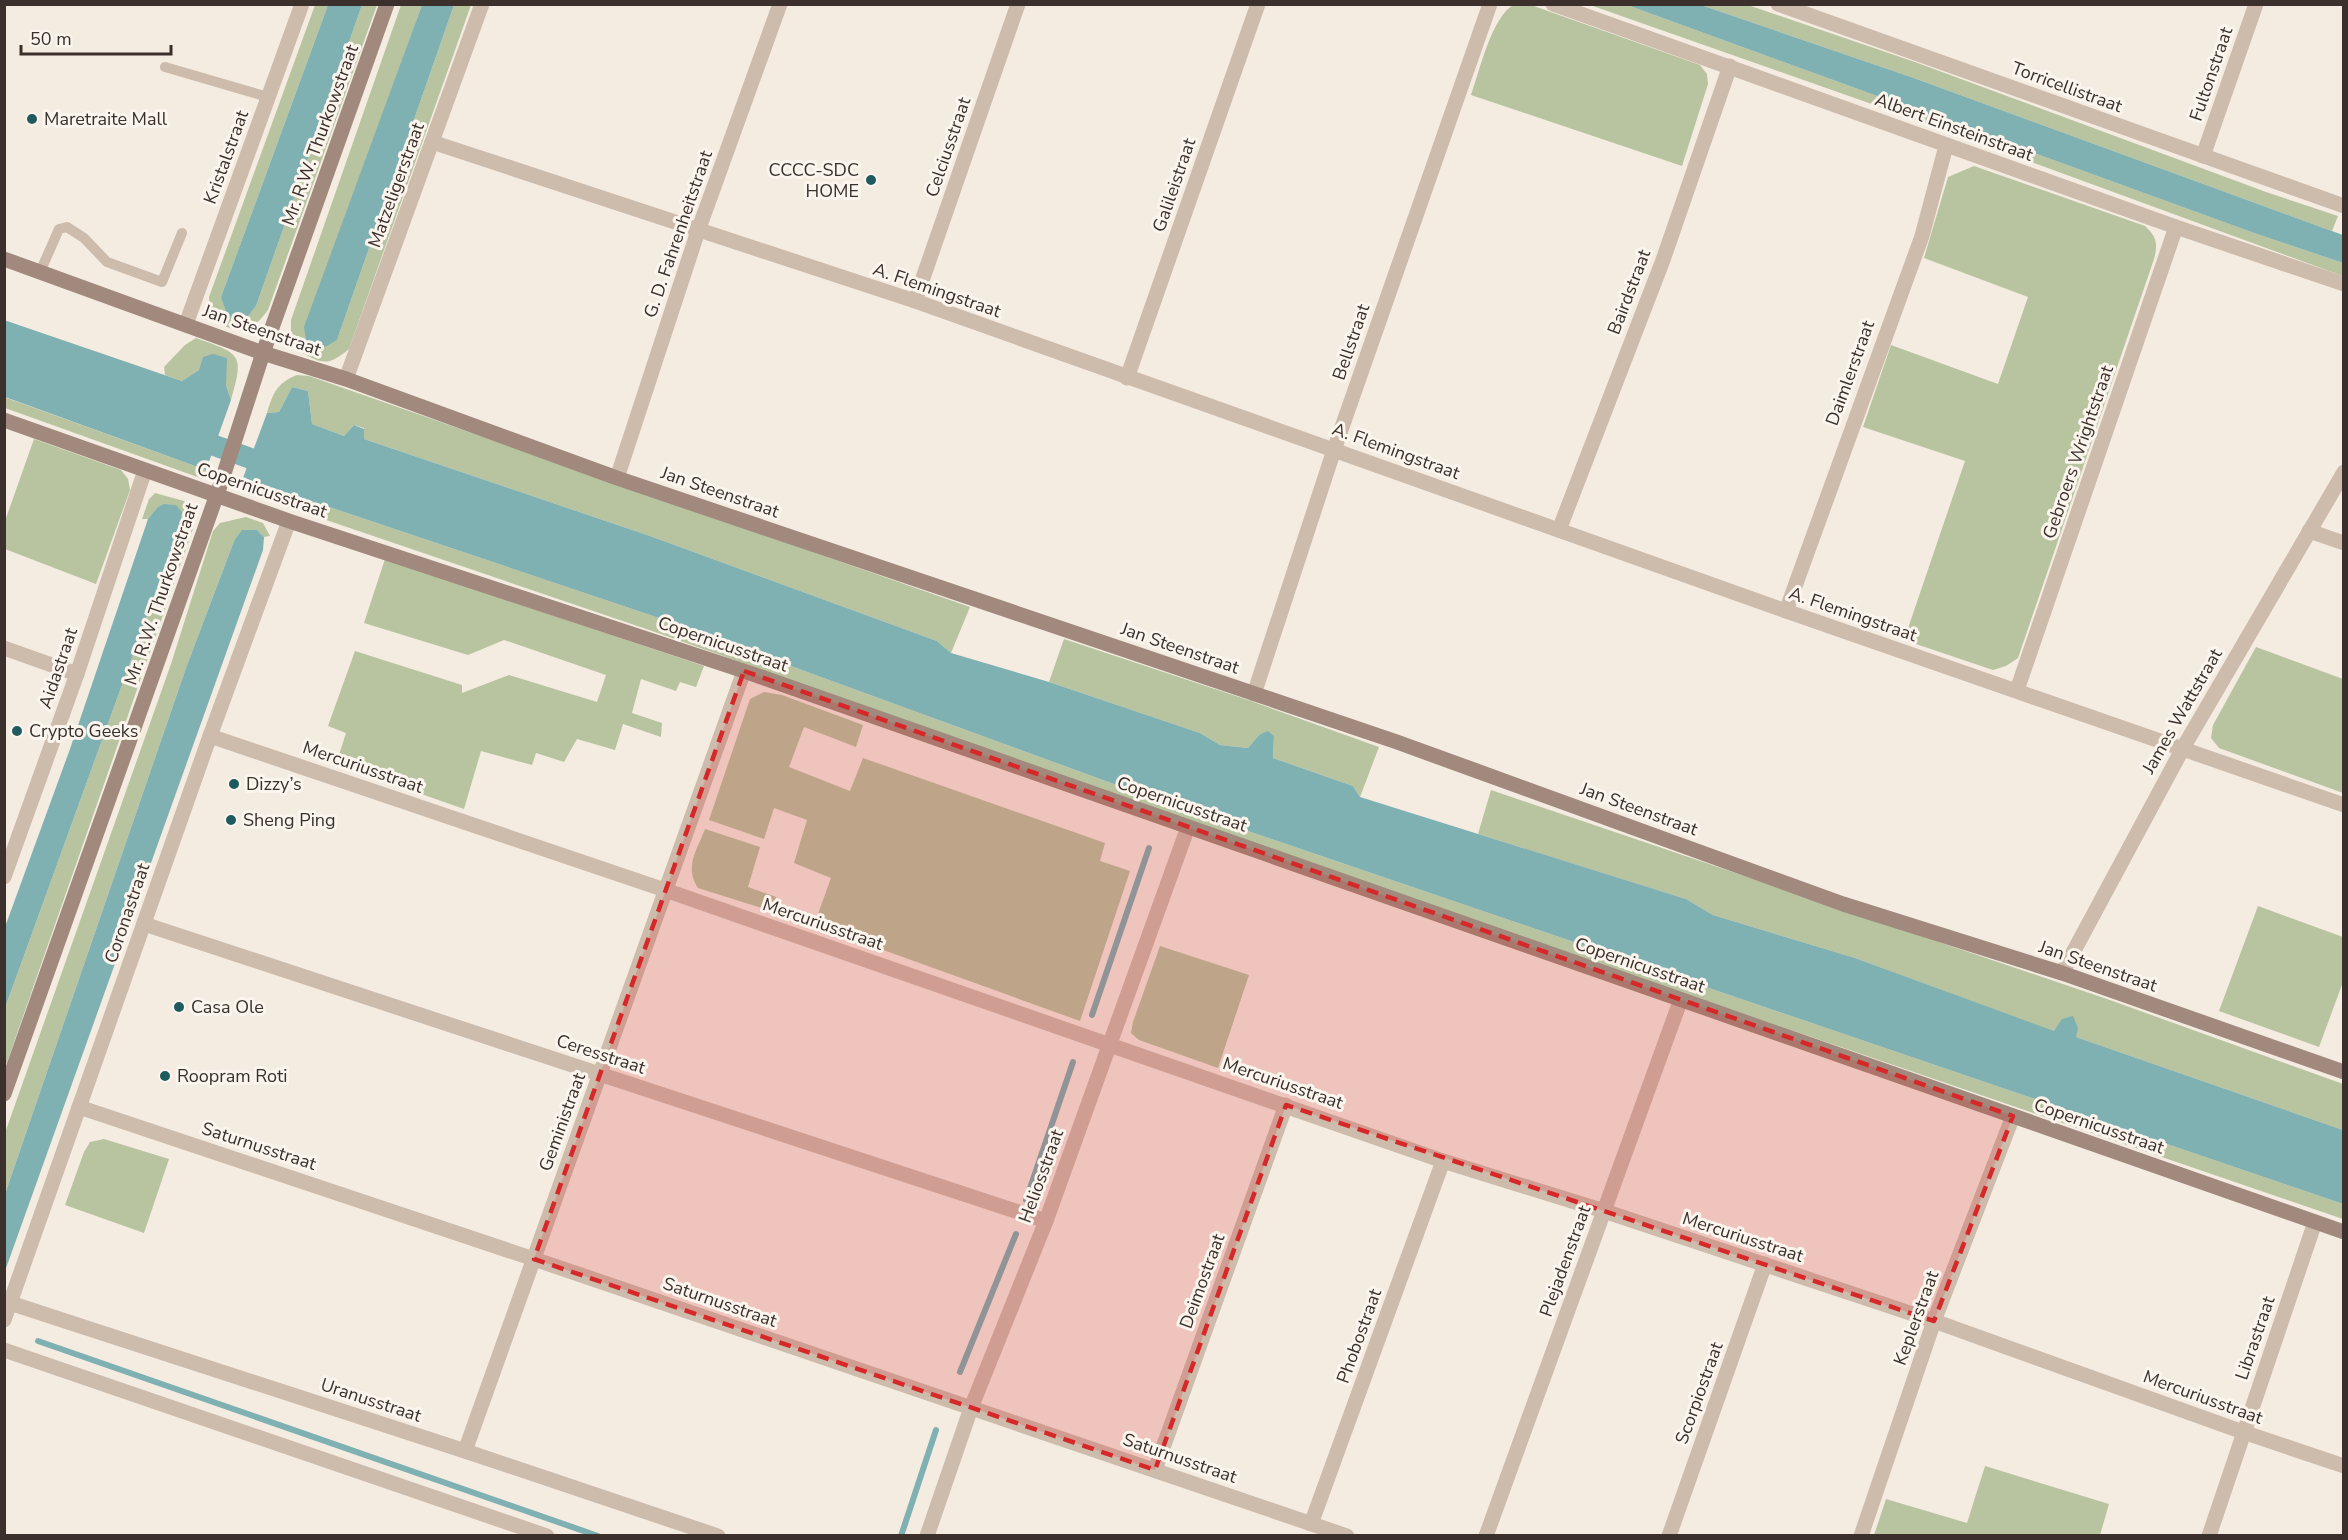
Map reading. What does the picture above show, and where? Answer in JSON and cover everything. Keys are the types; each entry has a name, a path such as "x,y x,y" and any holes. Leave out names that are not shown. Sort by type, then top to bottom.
{"street":[{"name":"Kristalstraat","path":"186,324 302,4"},
{"name":"Mr. R.W. Thurkowstraat","path":"4,1094 387,4"},
{"name":"Matzeligerstraat","path":"346,379 482,4"},
{"name":"G. D. Fahrenheitstraat","path":"617,478 698,231 780,4"},
{"name":"Celciusstraat","path":"915,301 1018,4"},
{"name":"Galileistraat","path":"1127,378 1258,4"},
{"name":"Bellstraat","path":"1254,694 1334,450 1490,4"},
{"name":"Albert Einsteinstraat","path":"1553,4 1730,66 1946,146 2343,284"},
{"name":"Torricellistraat","path":"1778,4 2343,206"},
{"name":"Fultonstraat","path":"2203,156 2256,4"},
{"name":"Bairdstraat","path":"1559,530 1663,260 1730,66"},
{"name":"A. Flemingstraat","path":"432,142 915,301 1786,611 2343,805"},
{"name":"Daimlerstraat","path":"1786,611 1922,236 1946,146"},
{"name":"Gebroers Wrightstraat","path":"2017,690 2176,227"},
{"name":"Jan Steenstraat","path":"4,259 263,353 346,379 617,478 1397,742 1843,904 2062,973 2343,1072"},
{"name":"Copernicusstraat","path":"4,420 146,470 218,489 289,521 744,671 2343,1232"},
{"name":"Aidastraat","path":"4,877 8,858 77,674 146,470"},
{"name":"James Wattstraat","path":"2062,973 2183,748 2343,472"},
{"name":"Coronastraat","path":"4,1320 210,736 289,521"},
{"path":"2310,531 2343,543"},
{"path":"4,648 77,674"},
{"name":"Geministraat","path":"465,1451 744,671"},
{"name":"Mercuriusstraat","path":"210,736 665,890 1443,1161 1604,1210 1934,1321 2343,1466"},
{"name":"Heliosstraat","path":"927,1536 971,1408 1046,1221 1108,1043 1188,827"},
{"name":"Ceresstraat","path":"144,924 1046,1221"},
{"name":"Plejadenstraat","path":"1486,1536 1680,999"},
{"name":"Deimostraat","path":"1155,1470 1286,1105"},
{"name":"Saturnusstraat","path":"79,1107 534,1259 1347,1536"},
{"name":"Keplerstraat","path":"1861,1536 1934,1321 2013,1116"},
{"name":"Phobostraat","path":"1311,1524 1443,1161"},
{"name":"Librastraat","path":"2209,1536 2315,1222"},
{"name":"Scorpiostraat","path":"1669,1536 1765,1264"},
{"name":"Uranusstraat","path":"10,1303 718,1536"},
{"path":"4,1350 547,1536"}],"lane":[{"path":"165,67 268,98"},
{"path":"40,272 59,229 67,226 84,238 107,262 162,282 182,233"}],"highlighted area":[{"path":"744,671 2013,1116 1934,1321 1286,1105 1155,1470 534,1259"}],"green space":[{"path":"315,5 328,5 221,297 242,322 256,306 362,5 377,5 268,310 255,324 246,328 231,328 224,325 213,314 209,297"},
{"path":"401,5 422,5 373,141 337,340 454,5 471,5 349,349 334,359 317,360 296,350 291,336 291,320"},
{"path":"1513,5 1531,5 1700,65 1707,74 1708,84 1682,166 1471,95 1492,33 1498,21"},
{"path":"1590,5 1627,5 2254,233 2343,263 2343,276 1900,114"},
{"path":"1701,5 1748,5 1915,62 2266,192 2338,216 2332,231 1911,77"},
{"path":"1974,166 2145,226 2154,237 2156,245 2154,259 2018,658 2006,666 1993,670 1904,640 1965,461 1863,427 1891,345 1998,384 2028,297 1924,258 1948,177"},
{"path":"196,338 222,348 235,357 238,373 231,400 226,385 199,370 182,381 165,375 164,367 185,345"},
{"path":"297,375 309,376 970,607 951,653 937,641 650,536 364,439 364,428 354,425 344,436 312,424 308,391 292,387 279,412 267,413 271,400 280,385"},
{"path":"4,397 206,470 203,479 5,408"},
{"path":"34,439 121,470 128,479 130,490 96,584 5,549 5,521"},
{"path":"243,478 662,619 1163,802 2343,1204 2343,1219 1461,917 658,633 238,490"},
{"path":"155,493 184,501 192,513 194,526 5,1068 5,1008 181,522 182,512 168,504 159,508 148,519 142,519 149,499"},
{"path":"246,517 263,523 270,536 264,537 257,530 234,541 186,668 5,1194 5,1133 171,664 213,531 220,523"},
{"path":"385,559 704,666 696,687 680,682 676,691 641,679 632,713 662,723 661,737 623,724 615,750 577,739 564,762 536,753 532,765 481,751 464,809 336,764 346,733 328,726 355,651 462,685 462,693 509,675 597,702 606,675 504,640 468,655 364,623"},
{"path":"1064,639 1248,700 1379,747 1360,797 1353,786 1273,758 1274,736 1259,735 1248,748 1220,745 1200,733 1049,682"},
{"path":"2256,647 2343,679 2343,793 2219,748 2211,738 2213,725"},
{"path":"764,692 782,695 863,725 856,747 804,727 789,767 850,791 863,758 1105,843 1100,861 1130,871 1080,1021 814,925 831,878 794,863 807,820 774,808 764,839 709,820 750,699"},
{"path":"1491,790 2107,999 2343,1084 2343,1130 2076,1037 2055,1032 1855,958 1713,915 1686,899 1478,834"},
{"path":"705,829 760,847 748,887 776,897 771,911 698,888 692,873 692,866"},
{"path":"2258,906 2343,937 2343,982 2319,1047 2219,1011"},
{"path":"1160,946 1249,975 1218,1068 1139,1040 1131,1033"},
{"path":"104,1139 169,1159 144,1233 65,1205 84,1152 90,1142"},
{"path":"1985,1466 2109,1504 2100,1535 1874,1535 1886,1499 1967,1523"}],"water":[{"path":"328,5 362,5 256,306 243,322 228,317 221,297"},
{"path":"422,5 454,5 337,340 323,348 306,340 304,327"},
{"path":"1627,5 1701,5 1911,77 2343,235 2343,263 2254,233"},
{"path":"4,320 182,381 199,370 203,357 213,354 227,358 226,385 231,400 206,470 5,397"},
{"path":"292,387 308,391 312,424 344,436 354,425 364,429 364,439 650,536 937,641 951,653 1049,682 1200,733 1220,745 1248,748 1259,735 1268,731 1274,736 1273,758 1353,786 1360,797 1686,899 1713,915 1855,958 2054,1031 2062,1019 2073,1016 2078,1028 2076,1037 2343,1130 2343,1204 1163,802 662,619 243,478 267,413 279,412"},
{"path":"164,504 176,505 182,512 181,522 5,1008 5,927 70,749 148,519 158,507"},
{"path":"242,530 257,530 264,537 263,550 5,1271 5,1194 186,668 234,541"}],"waterway":[{"path":"188,436 277,468"},
{"path":"1092,1015 1149,848"},
{"path":"1026,1200 1073,1062"},
{"path":"960,1372 1016,1234"},
{"path":"38,1341 598,1536"},
{"path":"901,1536 936,1430"}],"place":[{"name":"Maretraite Mall","path":"32,119"},
{"name":"CCCC-SDC HOME","path":"871,180"},
{"name":"Crypto Geeks","path":"17,731"},
{"name":"Dizzy’s","path":"234,784"},
{"name":"Sheng Ping","path":"231,820"},
{"name":"Casa Ole","path":"179,1007"},
{"name":"Roopram Roti","path":"165,1076"}]}
